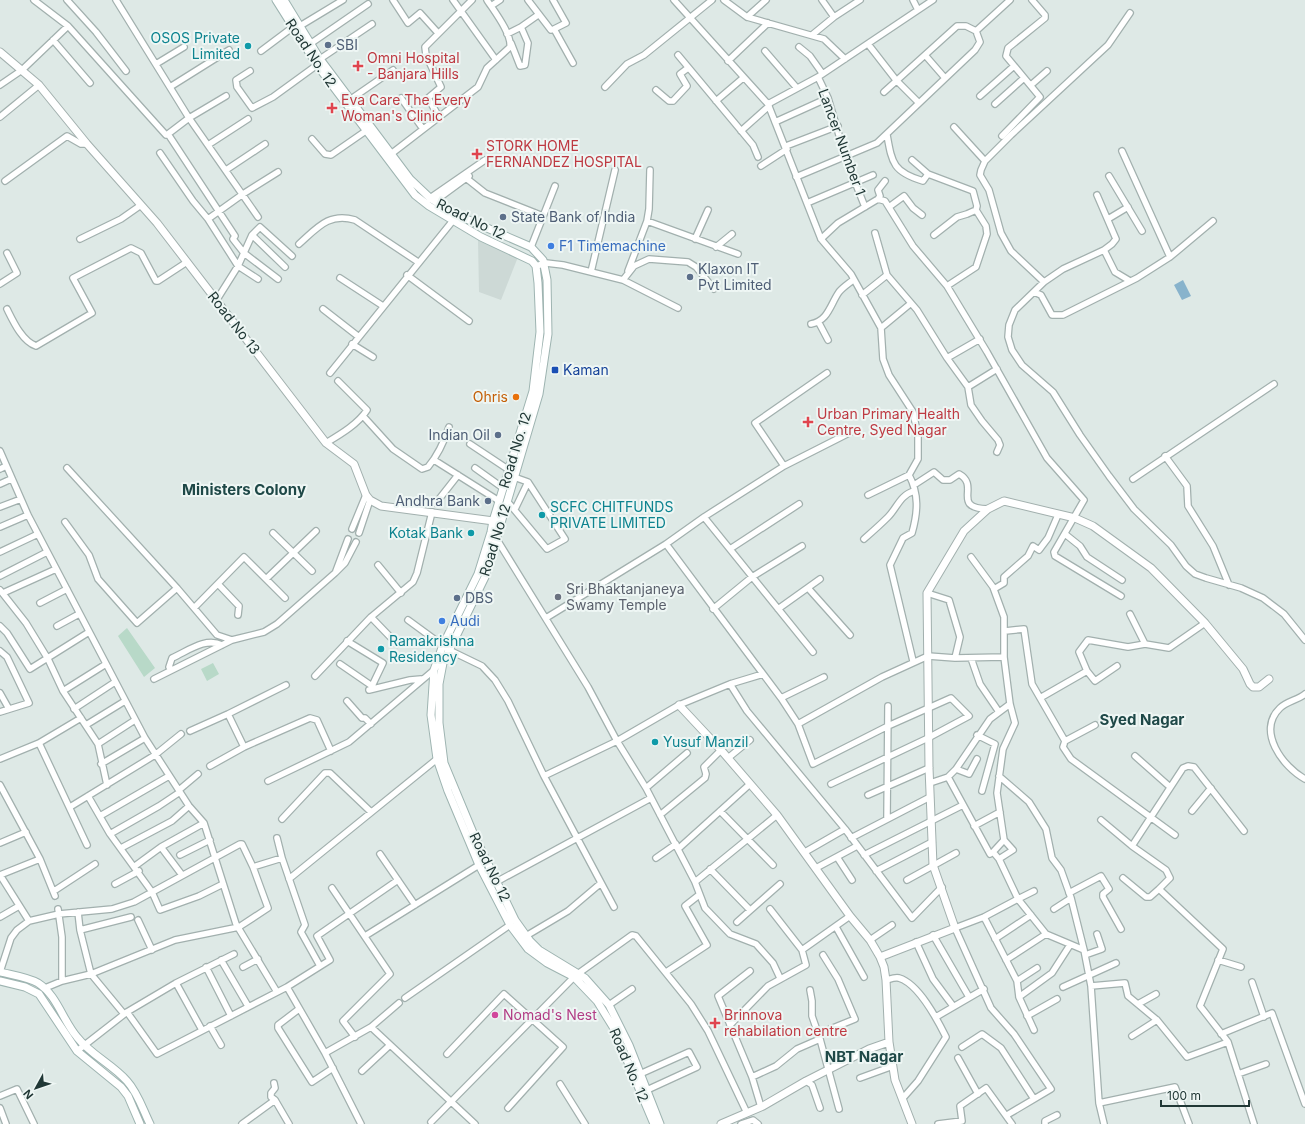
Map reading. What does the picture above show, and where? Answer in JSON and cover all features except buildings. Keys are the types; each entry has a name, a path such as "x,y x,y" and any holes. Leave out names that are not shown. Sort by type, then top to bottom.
{"main road":[{"name":"Road No. 12","path":"276,0 296,26 319,62 416,195 429,206 455,217 481,237 529,260 536,266 540,332 538,360 531,401 503,488 503,501 497,522 478,574 443,645 434,670 431,715 437,759 448,791 479,865 510,925 528,949 547,963 576,975 597,1001 613,1028 654,1124"},
{"name":"Road No 12","path":"284,0 296,26 310,44 319,62 351,99 369,129 410,179 433,200 455,217 531,247 541,257 544,264 548,306 545,355 539,394 514,477 503,501"},
{"name":"Road No 13","path":"0,52 39,85 87,144 142,205 326,442 354,464 368,498"},
{"path":"368,498 381,506 497,522"},
{"path":"880,957 933,935 955,928 934,864 932,842 928,738 927,593 964,531 988,509 1004,501 1075,518 1093,526 1151,568 1205,623 1243,669 1250,684 1254,687 1259,687 1269,679"},
{"name":"Road No 12","path":"497,522 496,538 484,577 443,663 439,684 441,754 456,796 498,881 515,920 526,936 539,950 576,975 585,978 609,1005 629,1045 660,1124"},
{"path":"679,705 721,750 777,815 850,916 870,940 880,957 884,967 886,980 889,1042 895,1080 912,1124"},
{"path":"0,972 27,979 38,983 45,988 84,1046 127,1081 135,1092 150,1124"},
{"path":"0,981 25,987 39,994 77,1051 121,1087 128,1096 140,1124"},
{"path":"721,1124 761,1107 828,1069 869,1049 889,1042"}],"street":[{"path":"67,0 96,32 126,71"},
{"path":"116,0 189,118 258,217"},
{"path":"261,51 296,26 343,0"},
{"path":"393,0 408,23 420,13 438,33"},
{"path":"453,0 496,60"},
{"path":"439,117 428,98 441,87 424,50 427,43 472,0"},
{"path":"487,0 507,34 520,66 525,66 528,43 521,27"},
{"path":"491,6 500,0"},
{"path":"528,0 551,30 566,23 553,0"},
{"path":"674,0 689,19 768,105 821,239 851,274 881,328 883,359 889,376 913,412 918,436 918,459 909,475 868,495"},
{"path":"605,87 627,64 644,55 712,0"},
{"path":"724,0 747,16 824,39 844,59"},
{"path":"747,16 766,0"},
{"path":"822,0 834,17"},
{"path":"812,35 852,2 860,0"},
{"path":"913,0 918,10"},
{"path":"741,131 768,105 820,75 933,0"},
{"path":"976,31 1010,0"},
{"path":"1002,136 1039,100 1040,97 1031,84 1024,78 1006,56 1008,48 1045,18 1045,15 1032,0"},
{"path":"37,1 68,26 166,135 168,134 235,236 233,239 244,253 278,279"},
{"path":"310,44 368,4"},
{"path":"1044,282 1011,251 1001,233 989,190 980,175 985,161 1103,50 1112,40 1130,13"},
{"path":"507,34 521,27 538,15"},
{"path":"728,61 768,23"},
{"path":"250,71 236,80 237,87 252,108 274,97 372,24"},
{"path":"0,85 22,70 68,26"},
{"path":"796,177 878,143 975,50 980,42 976,31 966,26 957,26 884,92"},
{"path":"554,29 573,63"},
{"path":"53,40 90,83"},
{"path":"391,154 478,87 486,68 507,51 510,43"},
{"path":"868,44 896,80 919,103"},
{"path":"156,64 184,47"},
{"name":"Lancer Number 1","path":"799,47 810,56 820,75 838,126 846,157 865,207"},
{"path":"170,88 229,50"},
{"path":"765,51 796,88"},
{"path":"678,55 753,145 758,157"},
{"path":"925,55 945,78"},
{"path":"980,96 1014,66"},
{"path":"656,90 669,101 673,101 686,86 680,74 688,68"},
{"path":"351,99 393,70"},
{"path":"1031,84 1047,71"},
{"path":"716,101 743,78"},
{"path":"995,104 1024,78"},
{"path":"0,117 39,85"},
{"path":"168,134 189,118 226,96"},
{"path":"400,98 423,129"},
{"path":"775,122 828,98"},
{"path":"208,145 248,119"},
{"path":"761,166 786,148 838,126"},
{"path":"954,127 985,161"},
{"path":"312,139 326,154 331,155 369,129"},
{"path":"5,181 67,136 82,144 87,144"},
{"path":"885,136 892,160 897,169 922,181 928,174"},
{"path":"226,170 265,144"},
{"path":"1122,151 1170,257"},
{"path":"160,153 193,201 208,219 238,266 258,279"},
{"path":"433,200 485,160"},
{"path":"912,160 928,174 966,187 973,191 976,195 976,208 986,226 987,234 976,267 947,286"},
{"path":"433,200 482,166"},
{"path":"591,272 615,170"},
{"path":"622,280 627,272 647,221 649,209 650,170"},
{"path":"208,219 243,194 278,172"},
{"path":"806,204 873,175"},
{"path":"1110,176 1142,231"},
{"path":"466,178 485,194 542,216"},
{"path":"821,239 838,223 878,199 880,196 878,190 885,181"},
{"path":"531,247 555,186"},
{"path":"1097,195 1116,238 1112,244 1104,250 1063,269 1044,282 1015,310 1009,325 1008,337 1012,350 1022,365 1053,392 1080,435 1117,487 1134,509 1171,545 1186,566 1195,574 1252,592 1263,598 1284,614 1305,640"},
{"path":"890,207 904,196 913,208 922,215"},
{"path":"878,199 884,201 890,207 913,246 947,286 980,339 1047,458 1084,500 1054,552 1055,556 1121,596"},
{"path":"80,239 121,219 142,205"},
{"path":"1108,219 1128,207"},
{"path":"934,235 957,217 976,208"},
{"path":"696,240 708,210"},
{"path":"299,244 327,221 339,217 346,218 355,220 418,262"},
{"path":"330,373 455,217"},
{"path":"647,221 738,254"},
{"path":"1034,292 1041,296 1052,315 1063,316 1130,281 1170,257 1214,221"},
{"path":"216,302 238,266 252,235 260,227 292,256"},
{"path":"875,233 887,275 910,304 917,310 947,358 968,387 971,405 998,440 1000,445 997,452"},
{"path":"716,247 732,234"},
{"path":"252,235 285,267"},
{"path":"7,309 15,326 30,343 36,346 92,313 73,278 131,248 141,252 156,281 187,262"},
{"path":"1104,250 1115,272 1130,281"},
{"path":"0,284 17,273 6,253"},
{"path":"627,272 634,266 649,259 688,262 696,267 714,289"},
{"path":"536,266 544,264 563,265 622,280 678,308"},
{"path":"862,295 887,275"},
{"path":"407,276 469,321"},
{"path":"340,278 383,306"},
{"path":"811,324 819,323 827,314 839,292 853,280"},
{"path":"881,328 910,304"},
{"path":"323,309 359,337"},
{"path":"819,323 828,340"},
{"path":"947,358 980,339"},
{"path":"352,344 373,357"},
{"path":"968,387 997,369"},
{"path":"784,466 755,423 827,373"},
{"path":"326,442 342,433 363,416 367,410 338,381"},
{"path":"1133,479 1274,384"},
{"path":"363,416 392,449 422,469 428,467 434,460 442,446 449,427"},
{"path":"546,618 666,544 704,517 784,466 853,431"},
{"path":"470,444 509,470"},
{"path":"0,451 28,515 135,720 155,755 189,806 204,823 236,924 277,992"},
{"path":"1165,456 1187,486 1188,506 1213,546 1229,585"},
{"path":"434,460 515,509 547,549 565,539 528,482 514,477"},
{"path":"0,469 6,466"},
{"path":"67,468 177,588 217,635 232,640"},
{"path":"475,468 503,488"},
{"path":"864,539 888,518 896,508 898,502 908,492 934,472 943,480 950,480 959,474 965,478 968,484 967,497 969,504 975,508 988,509"},
{"path":"436,503 458,475"},
{"path":"909,475 914,488 918,509 912,533 903,538 890,565 913,661"},
{"path":"0,484 11,479"},
{"path":"515,509 528,482"},
{"path":"352,529 368,498"},
{"path":"359,533 368,498"},
{"path":"0,508 21,499"},
{"path":"730,549 799,504"},
{"path":"315,676 335,661 347,642 372,617 416,578 432,512"},
{"path":"0,527 28,515"},
{"path":"994,589 1004,583 1004,577 1028,556 1033,546 1039,550 1048,538 1058,515"},
{"path":"704,517 813,652"},
{"path":"65,522 89,555 98,579 137,623 177,588"},
{"path":"266,579 316,530"},
{"path":"273,533 312,571"},
{"path":"0,552 38,534"},
{"path":"1065,534 1080,546 1087,557 1122,580"},
{"path":"496,538 588,687 617,741 646,788 695,882 705,908 730,934 756,944 773,963 780,978"},
{"path":"335,573 348,539"},
{"path":"154,679 232,640 264,632 277,624 345,563 356,542"},
{"path":"666,544 713,610 781,698 798,724 813,764 888,726 952,698 968,716 928,738 831,784"},
{"path":"713,610 752,576 802,546"},
{"path":"0,576 47,552"},
{"path":"194,608 244,557 285,598"},
{"path":"971,557 994,589 1004,617 1004,657 1010,704 1015,722 1003,749 997,793 1004,840 1014,850 999,859"},
{"path":"378,565 401,592"},
{"path":"56,569 2,591 26,623 48,659 63,691 98,744 101,764 107,785"},
{"path":"778,609 820,579"},
{"path":"218,584 239,606 238,615"},
{"path":"808,588 850,635"},
{"path":"40,603 67,589"},
{"path":"927,593 949,600 960,637 956,658"},
{"path":"57,626 80,614"},
{"path":"1130,614 1145,644"},
{"path":"372,617 397,644"},
{"path":"408,620 449,650 488,670 508,701 544,776 614,907"},
{"path":"1117,666 1096,681 1087,671 1079,652 1088,640 1128,647 1145,644 1169,648 1205,623"},
{"path":"0,626 7,633 30,669 89,632"},
{"path":"1005,631 1024,629 1032,684 1065,741 1064,747 1071,759 1175,835"},
{"path":"172,670 169,667 172,658 206,642 214,642 222,645"},
{"path":"335,661 372,686 383,663 347,642"},
{"path":"0,651 7,656 29,703 0,712"},
{"path":"798,724 913,661 928,656 956,658 1004,657"},
{"path":"970,658 980,684 999,712"},
{"path":"63,691 106,664"},
{"path":"268,781 349,742 434,670"},
{"path":"1040,698 1087,671"},
{"path":"544,776 617,741 679,705 730,684 763,674"},
{"path":"781,698 824,677"},
{"path":"369,690 410,680 422,679"},
{"path":"74,709 115,682"},
{"path":"730,684 747,711 845,829 912,918 942,887"},
{"path":"190,731 286,685"},
{"path":"0,692 9,710"},
{"path":"1305,694 1281,707 1274,716 1269,730 1280,756 1288,767 1305,779"},
{"path":"86,725 125,701"},
{"path":"347,701 362,718 365,718 371,724"},
{"path":"930,783 948,777 956,769 977,735 990,719 1010,704"},
{"path":"887,819 888,706"},
{"path":"228,714 244,747"},
{"path":"210,766 244,747 312,717 317,720 331,751"},
{"path":"0,759 39,742 81,718"},
{"path":"98,744 135,720"},
{"path":"1065,741 1095,725"},
{"path":"70,807 155,755 181,734"},
{"path":"977,735 995,744 982,792"},
{"path":"101,764 145,738"},
{"path":"728,758 750,740"},
{"path":"39,742 87,845"},
{"path":"660,815 705,778 704,767 721,750"},
{"path":"646,788 687,753"},
{"path":"1134,756 1170,787"},
{"path":"288,879 437,759"},
{"path":"956,769 969,774 977,759"},
{"path":"1132,846 1183,768 1188,766 1194,767 1244,831"},
{"path":"868,795 887,788 929,768"},
{"path":"282,819 325,773 330,773 372,812"},
{"path":"110,834 159,806 198,774"},
{"path":"100,816 169,776"},
{"path":"999,776 1029,802 1046,829 1052,858 1061,870 1070,896 1085,952 1091,986 1099,1103 1104,1124"},
{"path":"948,777 990,854 993,852 999,859 1018,900 1046,934 1085,952 1102,949 1097,934"},
{"path":"656,858 677,846 750,784"},
{"path":"0,785 40,859 54,893 95,864"},
{"path":"1192,810 1211,788"},
{"path":"88,796 110,834 137,868 152,892 160,910 199,896 223,884"},
{"path":"851,838 930,797"},
{"path":"498,881 651,798"},
{"path":"864,855 932,819 963,805"},
{"path":"122,848 172,821 189,806"},
{"path":"720,811 773,865"},
{"path":"974,826 1000,812"},
{"path":"695,882 777,815"},
{"path":"1101,820 1132,846 1170,874 1170,878 1150,897 1146,896 1123,878"},
{"path":"116,884 161,847 204,823"},
{"path":"805,852 845,829"},
{"path":"0,843 26,832"},
{"path":"277,838 288,879 305,925 301,932 320,966"},
{"path":"180,855 210,840"},
{"path":"993,852 1004,840"},
{"path":"876,871 932,842"},
{"path":"0,972 11,938 17,930 29,921 59,911 78,912 112,909 134,902 240,844 244,847 268,908 239,927 175,940 91,974 62,981 45,988"},
{"path":"816,868 857,846"},
{"path":"161,847 182,875"},
{"path":"907,880 956,853"},
{"path":"380,854 415,905"},
{"path":"837,857 852,880"},
{"path":"253,867 282,858"},
{"path":"29,921 0,875 40,859"},
{"path":"365,936 487,860"},
{"path":"710,869 750,910"},
{"path":"1054,909 1070,896 1102,876 1109,889 1103,894 1103,897 1121,929"},
{"path":"78,912 80,930 91,974 125,1013 157,1054 277,992 330,960 317,936 398,880"},
{"path":"526,936 568,912 601,883"},
{"path":"736,922 780,884"},
{"path":"332,888 390,974 343,1020 355,1037"},
{"path":"1159,889 1223,949 1200,1006 1228,1042 1254,1124"},
{"path":"1006,1115 1051,1089 1014,1034 991,1008 984,989 976,978 955,928 984,917 1034,891"},
{"path":"666,972 706,945 685,906 699,895"},
{"path":"0,917 19,906"},
{"path":"730,1025 762,991 780,978 806,965 802,950 770,909"},
{"path":"59,911 62,981"},
{"path":"995,939 1031,915"},
{"path":"802,950 850,916"},
{"path":"80,930 131,917"},
{"path":"984,917 1016,981 1019,996 1034,1030"},
{"path":"138,920 152,950"},
{"path":"405,998 510,925"},
{"path":"870,940 892,925"},
{"path":"836,927 864,977"},
{"path":"1006,960 1046,934"},
{"path":"430,1122 576,975 632,935 636,936 691,1004 708,1031 747,1113"},
{"path":"933,935 968,997"},
{"path":"916,942 933,979 953,1006"},
{"path":"1019,996 1052,973 1070,945"},
{"path":"77,1051 125,1013 176,983 234,954"},
{"path":"752,1077 776,1066 798,1049 855,1019 838,979 823,955"},
{"path":"243,967 258,959"},
{"path":"221,960 248,1006"},
{"path":"1218,960 1241,967"},
{"path":"1063,987 1116,963"},
{"path":"206,967 231,1016"},
{"path":"1016,981 1037,968"},
{"path":"750,971 718,995 752,1077 761,1107"},
{"path":"886,980 898,978 913,987 936,1017 946,1037 918,1081 903,1098"},
{"path":"1252,982 1264,1017"},
{"path":"176,983 202,1030"},
{"path":"1091,986 1125,983 1127,995 1157,1020 1186,1057 1228,1042"},
{"path":"286,987 325,1053 361,1124"},
{"path":"609,1005 632,989"},
{"path":"936,1017 984,989"},
{"path":"810,990 812,1016 839,1109"},
{"path":"447,1054 504,994 533,1018 563,1048 508,1108"},
{"path":"1138,1004 1156,994"},
{"path":"1027,1016 1057,999"},
{"path":"325,1053 371,1027 399,1003"},
{"path":"299,1009 278,1025 278,1028 312,1082 333,1068"},
{"path":"1221,1034 1272,1013 1305,1104"},
{"path":"1132,1036 1157,1020"},
{"path":"210,1026 221,1045"},
{"path":"371,1027 475,1124"},
{"path":"962,1047 982,1034 989,1038 1001,1048 1034,1099"},
{"path":"362,1071 390,1045"},
{"path":"640,1074 689,1052 697,1067 647,1090"},
{"path":"958,1058 978,1094"},
{"path":"1238,1074 1266,1064"},
{"path":"860,1078 894,1066"},
{"path":"806,1081 812,1085 820,1108"},
{"path":"274,1083 275,1088 271,1093 271,1097 275,1100 289,1124"},
{"path":"560,1084 585,1124"},
{"path":"1099,1103 1175,1087 1189,1124"},
{"path":"938,1124 962,1121 960,1106 986,1088 1012,1124"},
{"path":"0,1096 17,1089 34,1124"},
{"path":"242,1124 275,1100"},
{"path":"0,1108 6,1124"},
{"path":"1045,1124 1045,1121 1057,1115"},
{"path":"741,1124 753,1120 758,1124"}],"shaded area":[{"path":"478,240 518,257 501,300 479,292"}],"green space":[{"path":"127,628 155,668 144,677 118,636"},
{"path":"213,663 219,674 207,681 201,669"}],"water":[{"path":"1183,280 1191,296 1182,300 1174,285"}],"place":[{"name":"SBI","path":"328,45"},
{"name":"OSOS Private Limited","path":"248,46"},
{"name":"Omni Hospital - Banjara Hills","path":"358,66"},
{"name":"Eva Care The Every Woman's Clinic","path":"332,108"},
{"name":"STORK HOME FERNANDEZ HOSPITAL","path":"477,154"},
{"name":"State Bank of India","path":"503,217"},
{"name":"F1 Timemachine","path":"551,246"},
{"name":"Klaxon IT Pvt Limited","path":"690,277"},
{"name":"Kaman","path":"555,370"},
{"name":"Ohris","path":"516,397"},
{"name":"Urban Primary Health Centre, Syed Nagar","path":"808,422"},
{"name":"Indian Oil","path":"498,435"},
{"name":"Andhra Bank","path":"488,501"},
{"name":"SCFC CHITFUNDS PRIVATE LIMITED","path":"542,515"},
{"name":"Kotak Bank","path":"471,533"},
{"name":"Sri Bhaktanjaneya Swamy Temple","path":"558,597"},
{"name":"DBS","path":"457,598"},
{"name":"Audi","path":"442,621"},
{"name":"Ramakrishna Residency","path":"381,649"},
{"name":"Yusuf Manzil","path":"655,742"},
{"name":"Nomad's Nest","path":"495,1015"},
{"name":"Brinnova rehabilation centre","path":"715,1023"}],"district":[{"name":"Ministers Colony","path":"244,490"},
{"name":"Syed Nagar","path":"1142,720"},
{"name":"NBT Nagar","path":"864,1057"}]}
